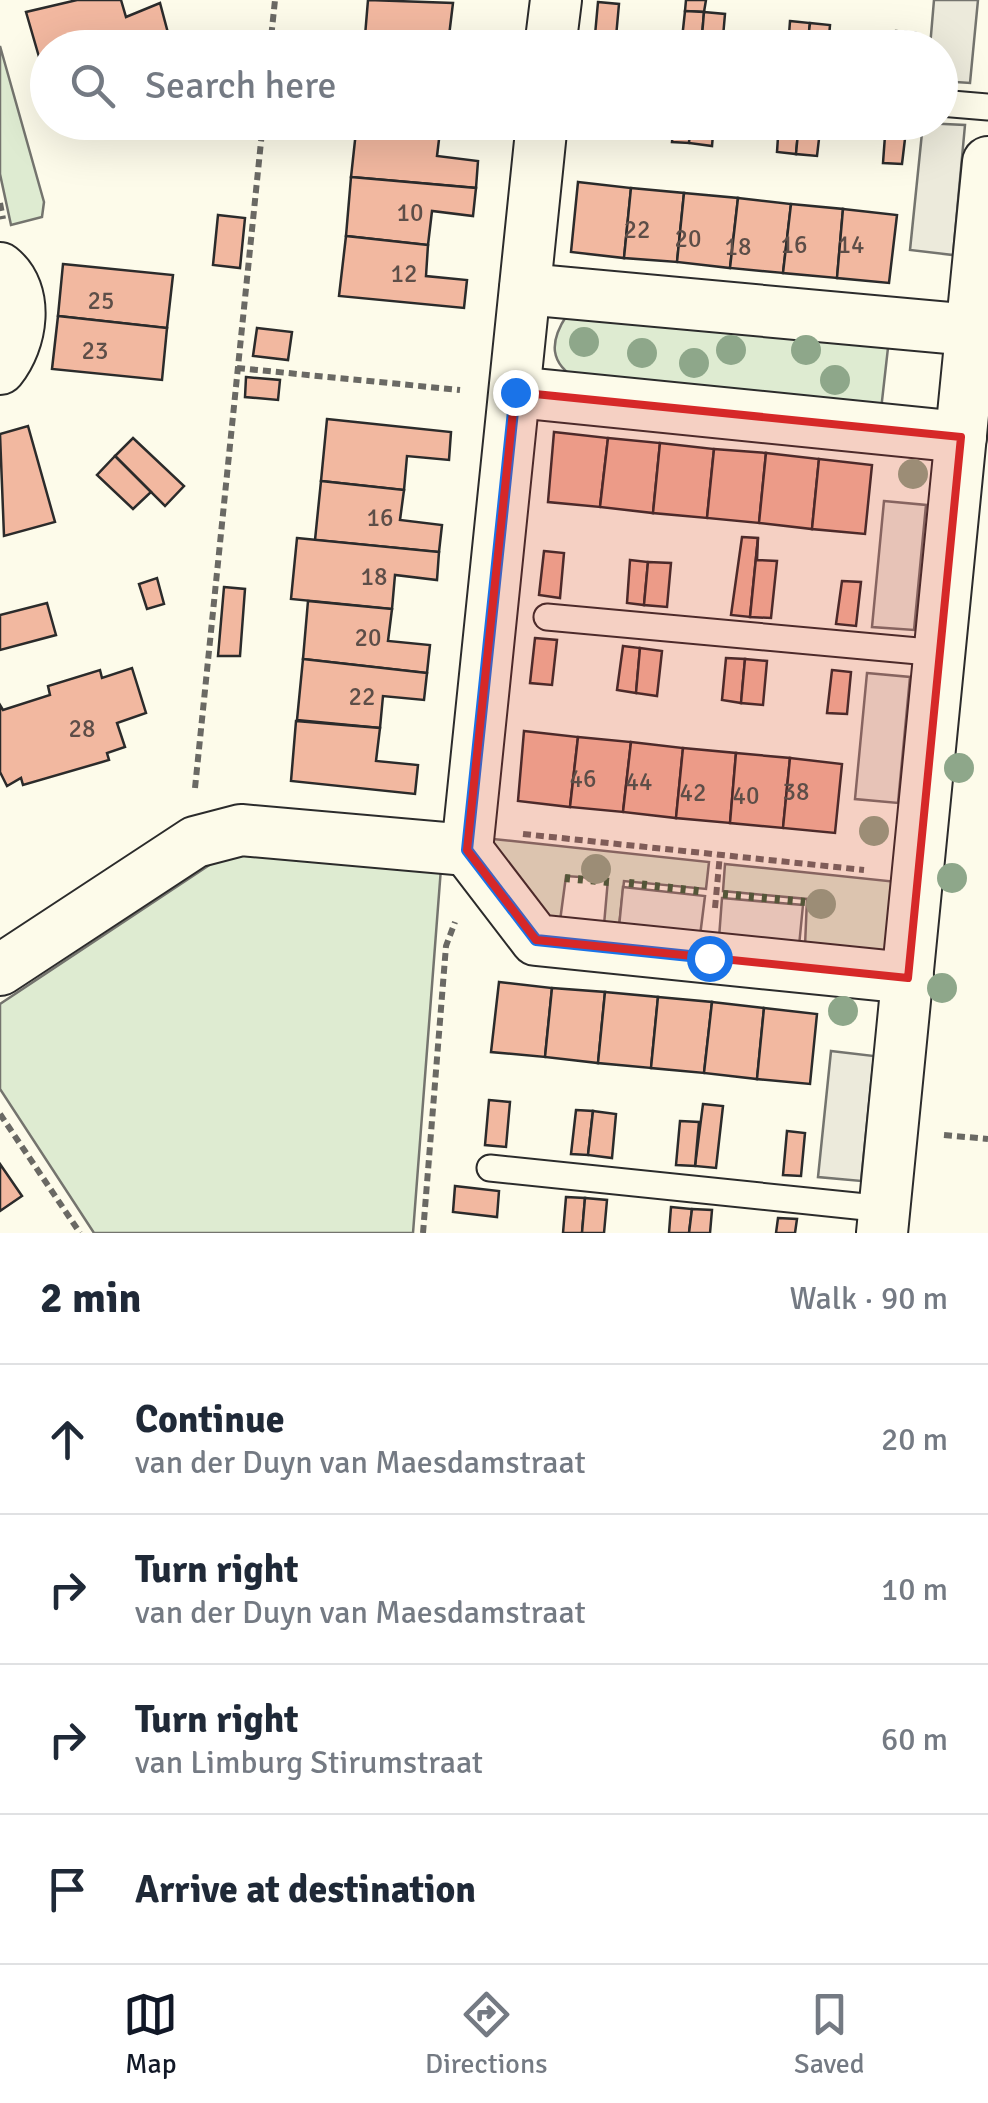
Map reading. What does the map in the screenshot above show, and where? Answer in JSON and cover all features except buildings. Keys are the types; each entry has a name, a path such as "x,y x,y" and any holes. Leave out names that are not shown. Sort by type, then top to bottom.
{"street":[{"path":"552,30 556,0"},
{"path":"540,140 469,840 496,890 536,940 908,978"},
{"path":"884,1221 988,162"},
{"path":"0,268 11,278 19,302 16,340 0,369"},
{"path":"525,289 971,330"},
{"path":"515,394 961,436"},
{"path":"0,970 195,842 241,830 469,840"}],"lane":[{"path":"958,104 988,107"},
{"path":"547,616 940,653"},
{"path":"490,1168 884,1221"}],"path":[{"path":"272,30 275,0"},
{"path":"195,842 192,814 260,140"},
{"path":"237,368 515,394"},
{"path":"469,840 918,876"},
{"path":"423,1233 446,946 460,915 496,890"},
{"path":"0,1114 80,1233"}],"highlighted area":[{"path":"515,392 961,437 908,978 536,940 467,850"}],"green space":[{"path":"0,46 44,202 42,217 11,225 0,174"},
{"path":"567,315 889,339 881,410 579,380 562,367 555,352 557,334"},
{"path":"493,839 709,862 706,889 624,881 619,927 604,925 608,879 566,876 560,921 545,919 491,852"},
{"path":"232,850 441,868 413,1233 94,1233 0,1089 0,1004"},
{"path":"725,864 907,883 886,954 805,946 807,899 723,891"}],"shaded area":[{"path":"934,0 978,0 970,83 958,82 958,30 931,30"},
{"path":"958,125 965,125 953,255 910,250 921,140 958,140"},
{"path":"884,501 926,505 914,630 872,627"},
{"path":"867,673 910,677 898,803 855,799"},
{"path":"623,887 705,896 700,936 619,927"},
{"path":"722,898 803,905 799,946 719,938"},
{"path":"831,1051 874,1056 861,1181 818,1177"}],"hedge":[{"path":"565,878 609,882"},
{"path":"629,883 706,892"},
{"path":"723,894 805,902"}],"route":[{"path":"515,392 467,850 536,940 709,958"}]}
